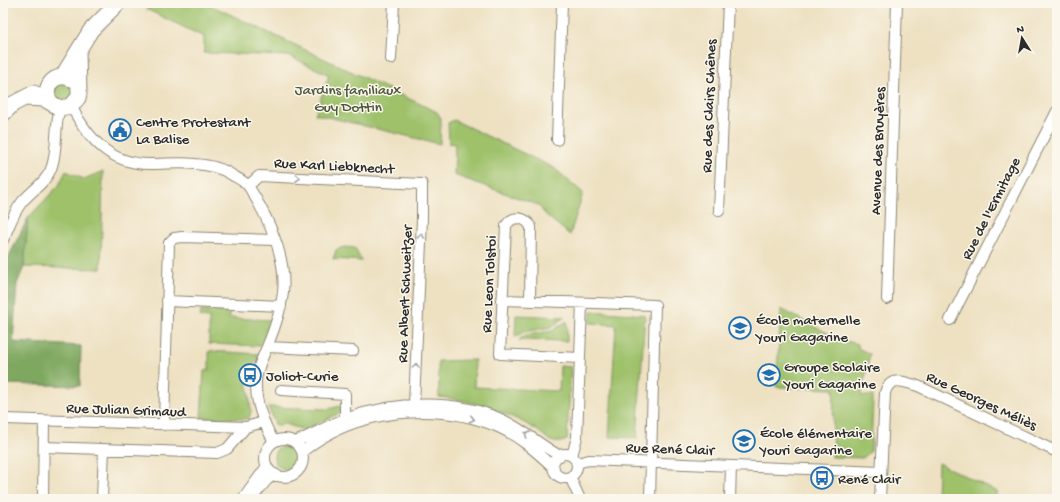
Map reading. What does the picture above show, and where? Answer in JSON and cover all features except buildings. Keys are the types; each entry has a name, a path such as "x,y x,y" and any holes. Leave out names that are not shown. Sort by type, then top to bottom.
{"main road":[{"path":"62,77 91,30 118,3"},
{"path":"25,98 44,100 61,106 78,98 78,52"},
{"path":"3,114 13,104 49,85 57,78 62,77 72,79 78,88"},
{"path":"49,85 47,94 61,106"}],"street":[{"path":"391,59 394,3"},
{"path":"557,140 562,3"},
{"name":"Rue des Clairs Chênes","path":"719,211 728,3"},
{"name":"Avenue des Bruyères","path":"886,299 897,3"},
{"path":"3,240 12,217 22,202 49,173 53,166 56,121 61,106 92,140 113,156 126,161 150,164 182,162 210,165 227,172 248,186 267,219 275,240 282,275 283,290 280,306 267,347 258,368 256,382 257,402 264,422 274,442"},
{"name":"Rue de l'Ermitage","path":"950,320 1057,111"},
{"name":"Rue Karl Liebknecht","path":"248,186 259,176 422,184"},
{"name":"Rue Albert Schweitzer","path":"414,405 422,219 422,184"},
{"name":"Rue Leon Tolstoi","path":"530,301 531,227 528,221 522,218 508,221 506,226 501,300 500,354 580,358"},
{"path":"164,425 169,243 174,238 275,240"},
{"path":"501,300 655,305 650,499"},
{"path":"167,301 280,306"},
{"path":"302,452 315,441 364,420 413,412 442,413 480,420 499,427 532,448 554,468 560,477 570,477 577,470 575,460 578,437 582,303"},
{"path":"267,347 353,351"},
{"name":"Rue Georges Méliès","path":"881,472 885,393 887,387 893,382 901,381 918,386 1057,452"},
{"path":"281,390 345,394 345,419"},
{"path":"295,442 345,419 389,407 414,405 454,406 486,414 517,427 544,447 560,456"},
{"name":"Rue Julian Grimaud","path":"5,418 44,421 246,427 264,422"},
{"path":"43,499 44,421"},
{"path":"44,447 222,452 246,427"},
{"path":"284,439 295,442 302,452 302,464 296,473 285,476 275,474 268,466 266,456 267,450 274,442 284,439"},
{"path":"102,499 104,449"},
{"path":"554,468 554,461 560,456 566,454 575,460"},
{"name":"Rue René Clair","path":"575,460 881,472"},
{"path":"243,499 268,466"},
{"path":"730,499 731,466"},
{"path":"880,499 881,472"},
{"path":"251,499 267,480 275,474"},
{"path":"570,477 580,499"}],"green space":[{"name":"Jardins familiaux Guy Dottin","path":"152,3 206,3 437,112 441,118 440,144 315,114 329,75 289,56 204,53 204,37 146,9"},
{"path":"64,83 70,86 73,92 70,98 64,101 58,98 55,92 58,86"},
{"path":"454,120 554,168 583,193 570,235 546,215 538,205 454,175 455,144 449,143 448,123"},
{"path":"66,171 84,179 103,171 101,269 24,267 28,218 59,185"},
{"path":"28,218 24,267 17,284 13,342 81,346 80,386 3,384 3,268"},
{"path":"344,247 355,248 362,261 333,259 336,250"},
{"path":"781,309 841,340 858,344 858,348 870,354 861,396 873,396 871,451 863,458 832,457 834,389 776,387"},
{"path":"201,311 229,312 229,318 273,320 263,346 209,344 209,318 200,317"},
{"path":"591,311 645,315 637,438 609,437 616,325 590,323"},
{"path":"516,315 565,317 551,327 524,332 515,337"},
{"path":"567,321 567,341 519,340 526,335 552,331"},
{"path":"209,351 260,354 247,378 251,411 249,419 201,418 204,371 209,370"},
{"path":"475,360 474,387 559,391 560,366 571,367 567,440 553,442 535,429 500,412 464,401 439,397 438,361"},
{"path":"340,406 342,412 304,430 285,424 276,426 268,407 328,409"},
{"path":"281,445 291,445 298,452 298,462 291,469 281,469 274,462 274,452"},
{"path":"938,463 998,492 995,499 937,499"}],"place":[{"name":"Centre Protestant La Balise","path":"120,130"},
{"name":"École maternelle Youri Gagarine","path":"740,328"},
{"name":"Joliot-Curie","path":"250,375"},
{"name":"Groupe Scolaire Youri Gagarine","path":"769,375"},
{"name":"École élémentaire Youri Gagarine","path":"744,441"},
{"name":"René Clair","path":"822,478"}]}
